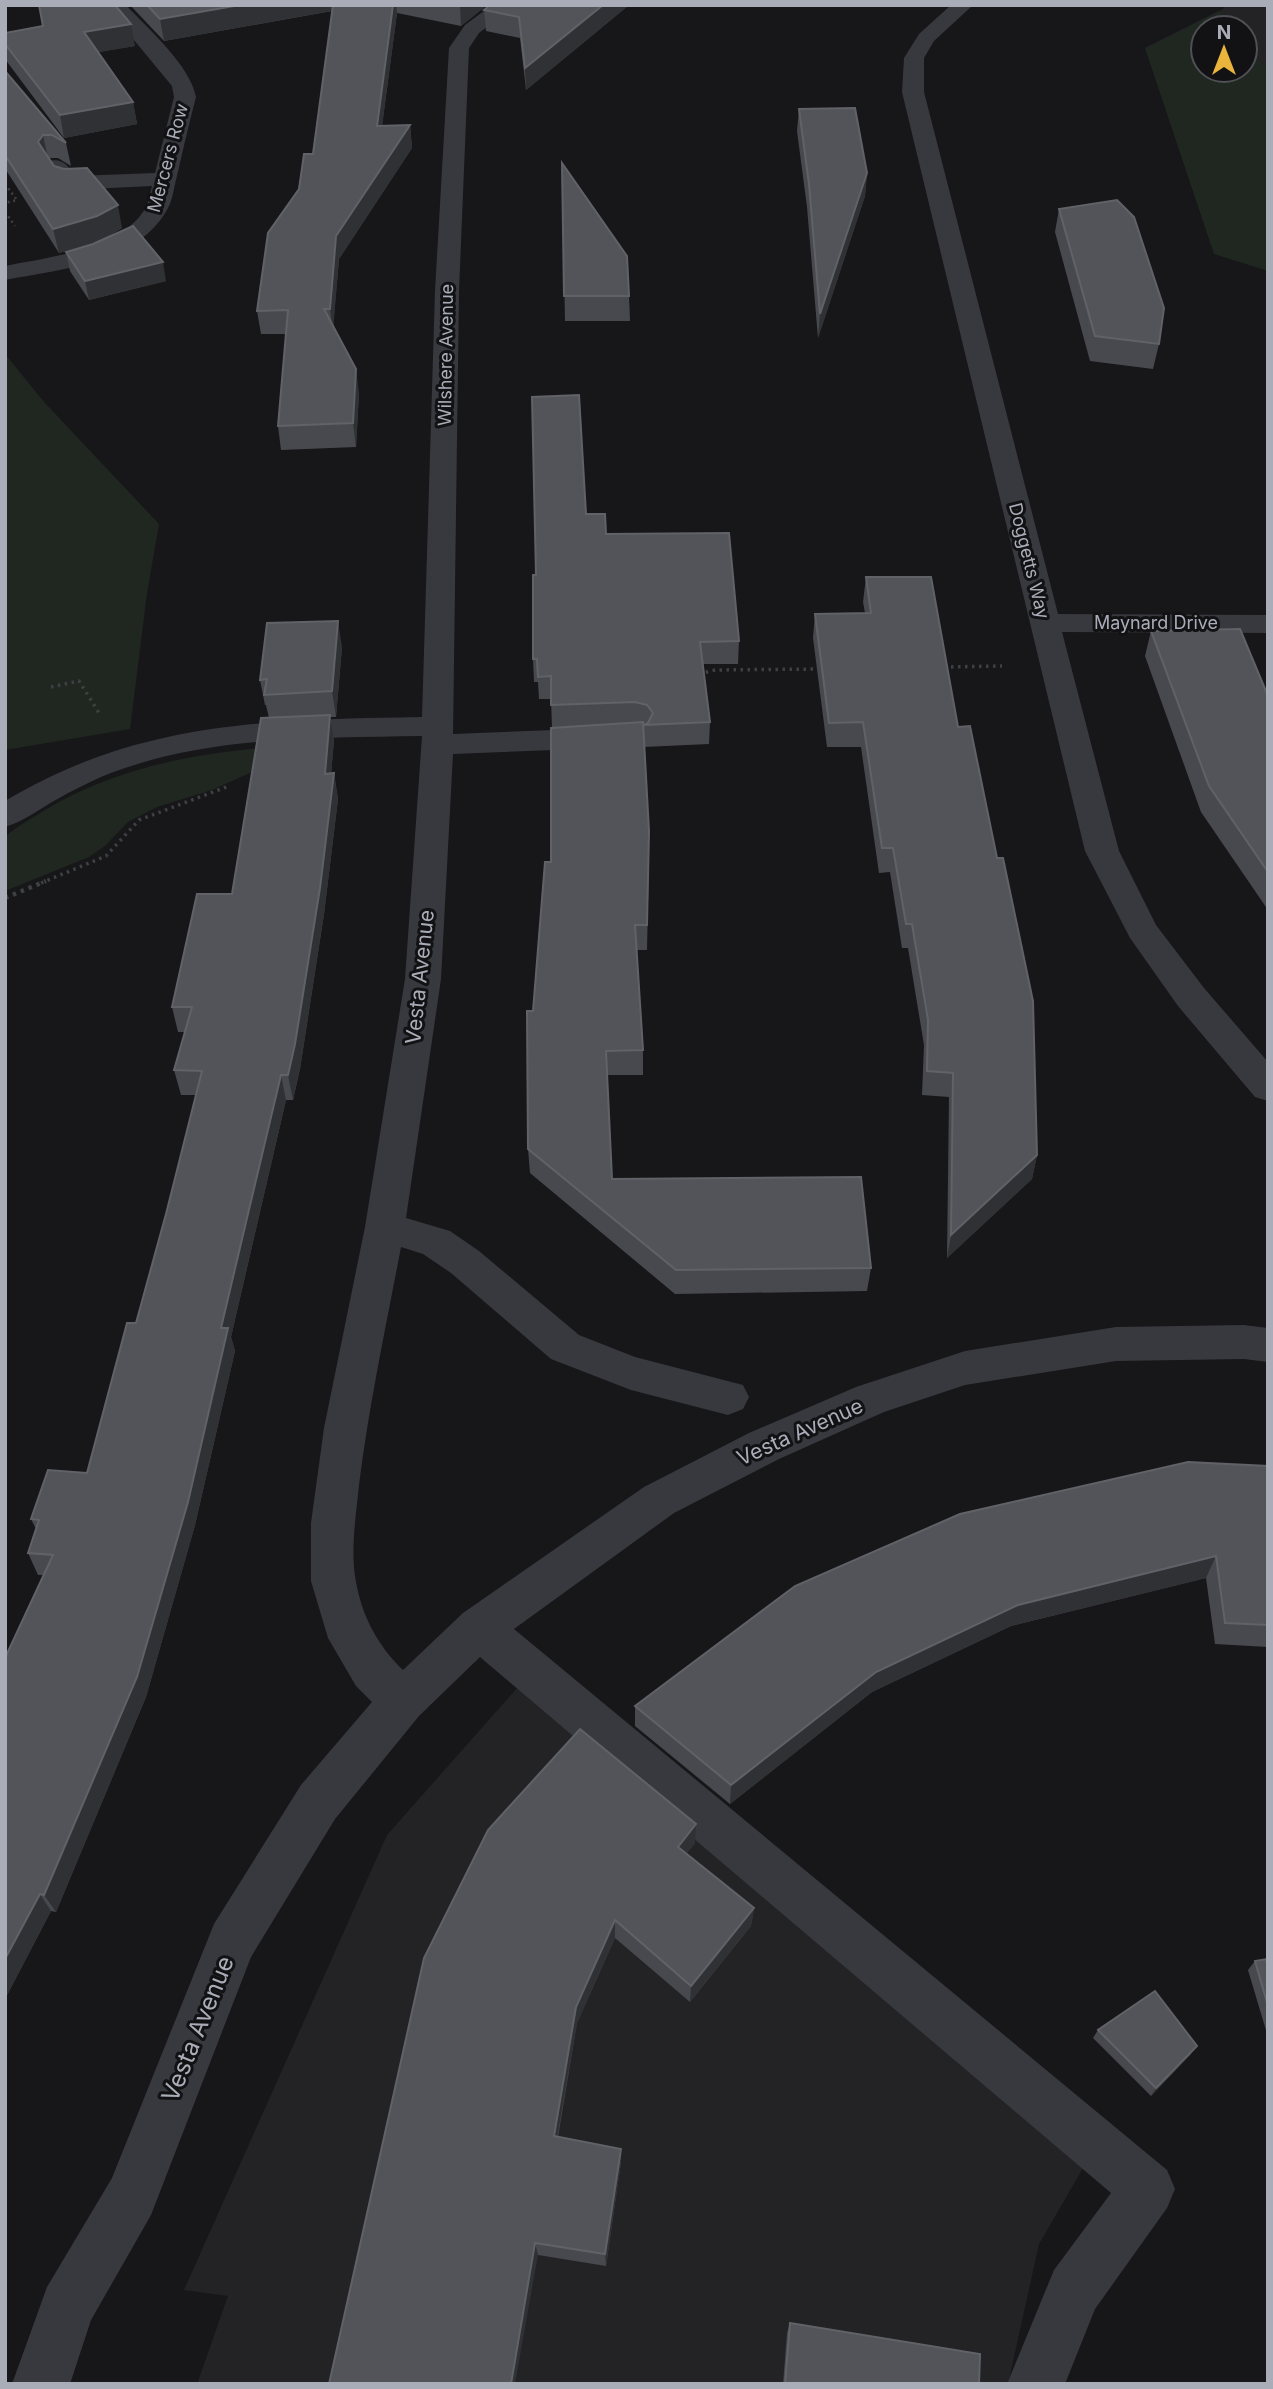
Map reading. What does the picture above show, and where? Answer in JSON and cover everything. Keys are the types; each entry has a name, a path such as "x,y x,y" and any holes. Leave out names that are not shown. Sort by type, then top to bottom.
{"street":[{"name":"Mercers Row","path":"5,274 121,244 150,221 158,206 185,97 183,86 175,73 115,5"},
{"name":"Wilshere Avenue","path":"438,735 447,291 459,48 472,29 505,5"},
{"name":"Doggetts Way","path":"963,5 926,38 914,58 913,92 1102,851 1142,930 1191,997 1268,1087"},
{"path":"56,166 69,183 164,179"},
{"name":"Maynard Drive","path":"1045,623 1268,624"},
{"path":"5,816 60,783 125,757 199,740 270,731 635,737"},
{"name":"Vesta Avenue","path":"403,1701 372,1671 351,1638 333,1581 333,1523 345,1428 385,1227 423,979 438,735"},
{"path":"385,1227 436,1242 465,1262 565,1347 631,1373 728,1397"},
{"name":"Vesta Avenue","path":"41,2384 66,2307 132,2196 232,1942 318,1802 403,1701 479,1628 659,1500 764,1446 871,1399 965,1368 1116,1344 1244,1342 1268,1345"},
{"path":"479,1628 1148,2189 1074,2290 1036,2384"}],"path":[{"path":"5,184 17,200 5,203"},
{"path":"944,667 1055,666"},
{"path":"690,677 715,670 823,669"},
{"path":"51,687 79,681 101,717"},
{"path":"5,898 106,856 139,820 240,782"}],"shaded area":[{"path":"1228,5 1268,5 1268,71 1259,59 1259,14 1224,14 1221,10"},
{"path":"1189,26 1189,84 1259,84 1259,59 1268,71 1268,271 1214,254 1145,48"},
{"path":"5,354 44,402 159,524 147,593 130,729 5,750"},
{"path":"315,744 212,790 157,807 128,822 106,845 89,857 5,891 5,837 45,810 77,793 142,769 210,754"},
{"path":"518,1687 1083,2168 1039,2244 1008,2384 197,2384 228,2296 184,2290 387,1835"}],"building":[{"path":"39,5 115,5 131,24 84,32 133,102 60,115 5,44 5,33 43,26"},
{"path":"147,5 240,5 160,19"},
{"path":"333,5 393,5 377,126 410,125 336,236 330,309 324,309 356,369 353,423 278,426 288,310 257,311 268,233 299,189 304,154 313,154"},
{"path":"490,5 603,5 525,68 519,17 484,10"},
{"path":"5,71 66,143 52,135 43,135 38,142 54,166 64,169 87,168 118,205 97,216 53,229 5,155"},
{"path":"855,108 867,173 820,314 809,184 799,109"},
{"path":"562,163 627,256 629,296 564,296"},
{"path":"1117,200 1134,217 1164,308 1159,344 1095,336 1059,209"},
{"path":"133,226 163,262 85,281 66,252 93,244"},
{"path":"579,395 586,514 605,514 606,534 729,533 739,641 700,642 710,722 644,725 653,713 647,705 635,702 551,705 551,676 538,677 537,659 533,659 533,575 536,575 532,397"},
{"path":"866,577 931,577 958,727 970,726 997,858 1003,858 1033,1001 1037,1155 951,1235 953,1073 927,1071 928,1020 912,924 906,924 893,848 882,848 863,722 829,723 815,614 871,613"},
{"path":"338,621 332,691 264,695 267,679 260,680 267,623"},
{"path":"1240,629 1268,696 1268,872 1209,786 1151,631"},
{"path":"330,715 325,774 334,773 320,888 295,1044 288,1075 281,1075 221,1328 228,1328 188,1502 137,1677 44,1895 40,1894 5,1959 5,1658 53,1555 28,1553 39,1520 31,1519 48,1470 87,1473 127,1323 136,1323 202,1071 174,1070 192,1007 172,1007 197,894 232,894 261,718"},
{"path":"643,722 649,831 647,925 635,925 643,1050 606,1051 612,1179 861,1177 871,1268 676,1270 528,1149 527,1011 533,1011 545,862 551,862 551,728"},
{"path":"1188,1462 1268,1466 1268,1625 1225,1623 1216,1556 1018,1605 876,1672 731,1785 635,1706 795,1586 960,1514"},
{"path":"580,1729 696,1824 678,1847 754,1908 691,1986 615,1920 576,2007 554,2136 621,2149 605,2254 535,2243 511,2384 329,2384 424,1958 488,1830"},
{"path":"1268,1959 1268,2006 1255,1961"},
{"path":"1155,1991 1197,2046 1156,2088 1098,2030"},
{"path":"790,2323 980,2354 979,2384 785,2384"}]}
